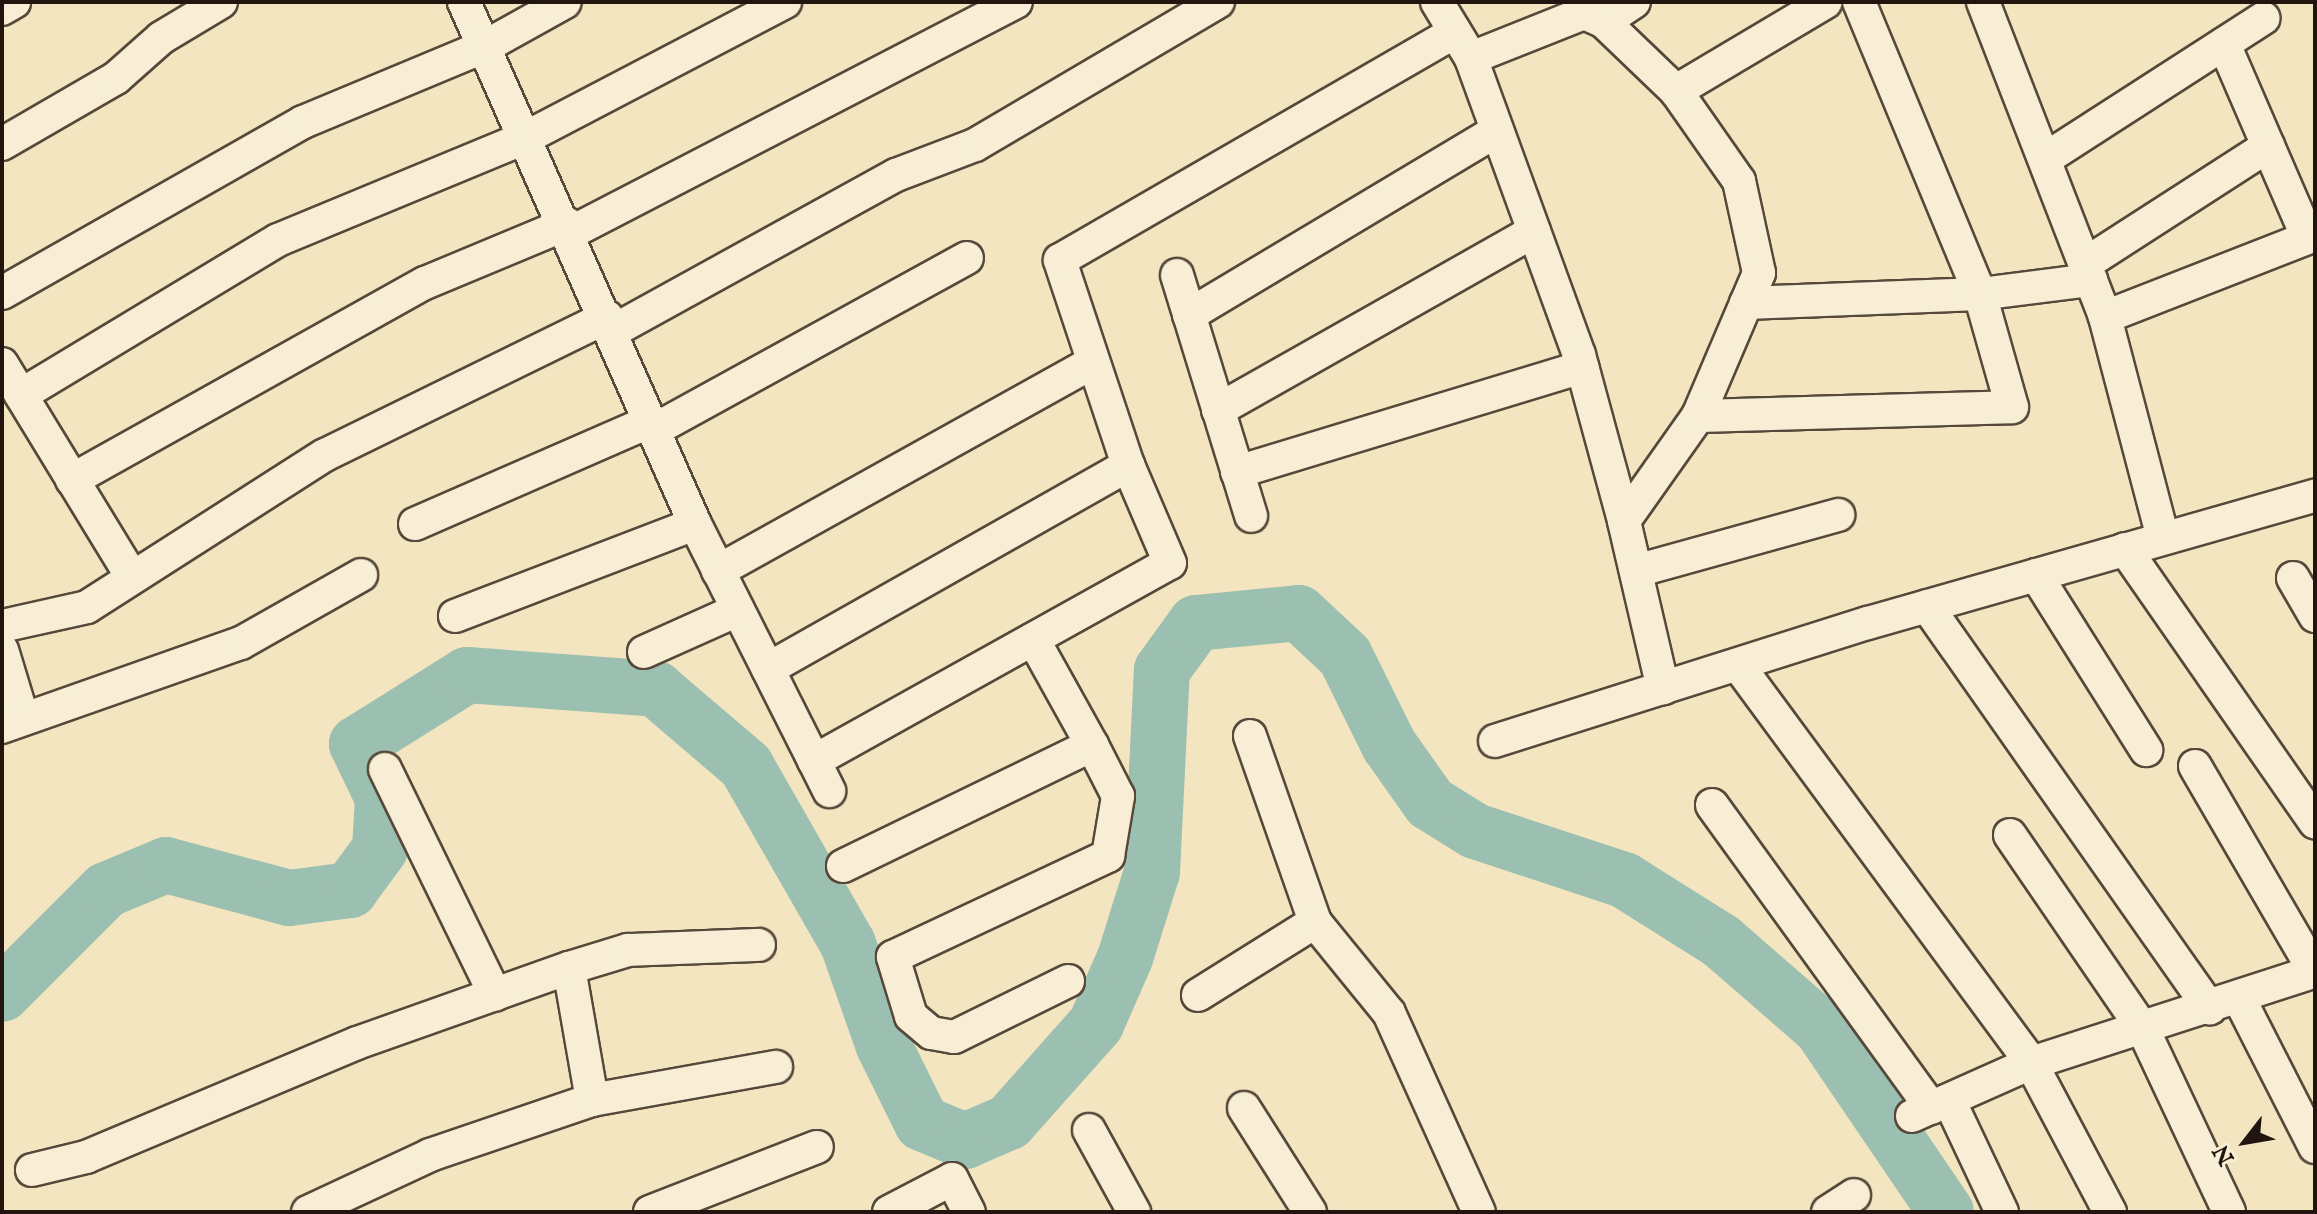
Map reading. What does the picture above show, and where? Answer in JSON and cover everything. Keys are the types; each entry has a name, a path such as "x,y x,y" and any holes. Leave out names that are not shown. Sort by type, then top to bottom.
{"street":[{"path":"2,9 14,2"},
{"path":"2,144 116,78 161,38 221,2"},
{"path":"464,2 529,136 695,524 829,791"},
{"path":"2,293 303,122 486,46 565,2"},
{"path":"21,395 278,240 529,136 785,2"},
{"path":"72,480 425,283 569,228 1016,2"},
{"path":"2,626 87,607 325,455 610,324 896,175 975,145 1218,2"},
{"path":"1604,22 1634,2"},
{"path":"1676,91 1826,2"},
{"path":"1698,416 2012,407 1980,294 1859,2"},
{"path":"1983,2 2105,317 2163,538"},
{"path":"814,761 1170,563 1128,465 1060,260 1453,21 1584,13 1604,22 1676,91 1739,181 1759,273 1698,416 1624,521"},
{"path":"2045,159 2264,18"},
{"path":"1453,21 1497,131 1582,367 1624,521 1663,689"},
{"path":"2105,317 2312,237 2224,44"},
{"path":"1189,315 1497,131"},
{"path":"1746,303 1980,294 2088,272 2268,146"},
{"path":"1218,410 1534,231"},
{"path":"415,524 653,426 967,258"},
{"path":"1177,275 1251,516"},
{"path":"718,571 1092,363"},
{"path":"2,364 132,577"},
{"path":"1237,472 1582,367"},
{"path":"768,669 1128,465"},
{"path":"1495,741 1927,606 2315,496"},
{"path":"1636,571 1838,515"},
{"path":"455,616 695,524"},
{"path":"2125,549 2313,814"},
{"path":"2,650 12,723 241,643 361,575"},
{"path":"2036,575 2146,750"},
{"path":"2293,578 2315,616"},
{"path":"1927,606 2210,1009"},
{"path":"644,652 738,610"},
{"path":"1033,639 1118,796 1108,856 893,957 911,1016 931,1033 954,1037 1068,981"},
{"path":"1738,665 2031,1063 2110,1212"},
{"path":"1250,736 1315,922 1389,1013 1479,1212"},
{"path":"843,866 1092,745"},
{"path":"1931,1108 2031,1063 2240,1000 2315,972 2195,766"},
{"path":"385,769 495,995"},
{"path":"1712,805 1931,1108 2002,1212"},
{"path":"2010,835 2143,1029 2229,1212"},
{"path":"1198,995 1315,922"},
{"path":"32,1170 86,1157 569,968 628,950 759,945"},
{"path":"569,968 592,1100"},
{"path":"2240,1000 2315,1147"},
{"path":"308,1212 430,1155 592,1100 776,1067"},
{"path":"1244,1108 1310,1212"},
{"path":"1089,1130 1134,1212"},
{"path":"650,1212 817,1147"},
{"path":"889,1212 952,1179 969,1212"}],"waterway":[{"path":"2,994 106,890 166,865 289,898 350,890 380,849 383,798 357,744 467,675 656,689 746,766 848,944 884,1046 922,1123 965,1141 1009,1122 1096,1024 1125,958 1152,872 1162,670 1196,623 1299,613 1345,656 1389,745 1430,803 1475,831 1624,880 1721,941 1821,1028 1946,1212"}]}
